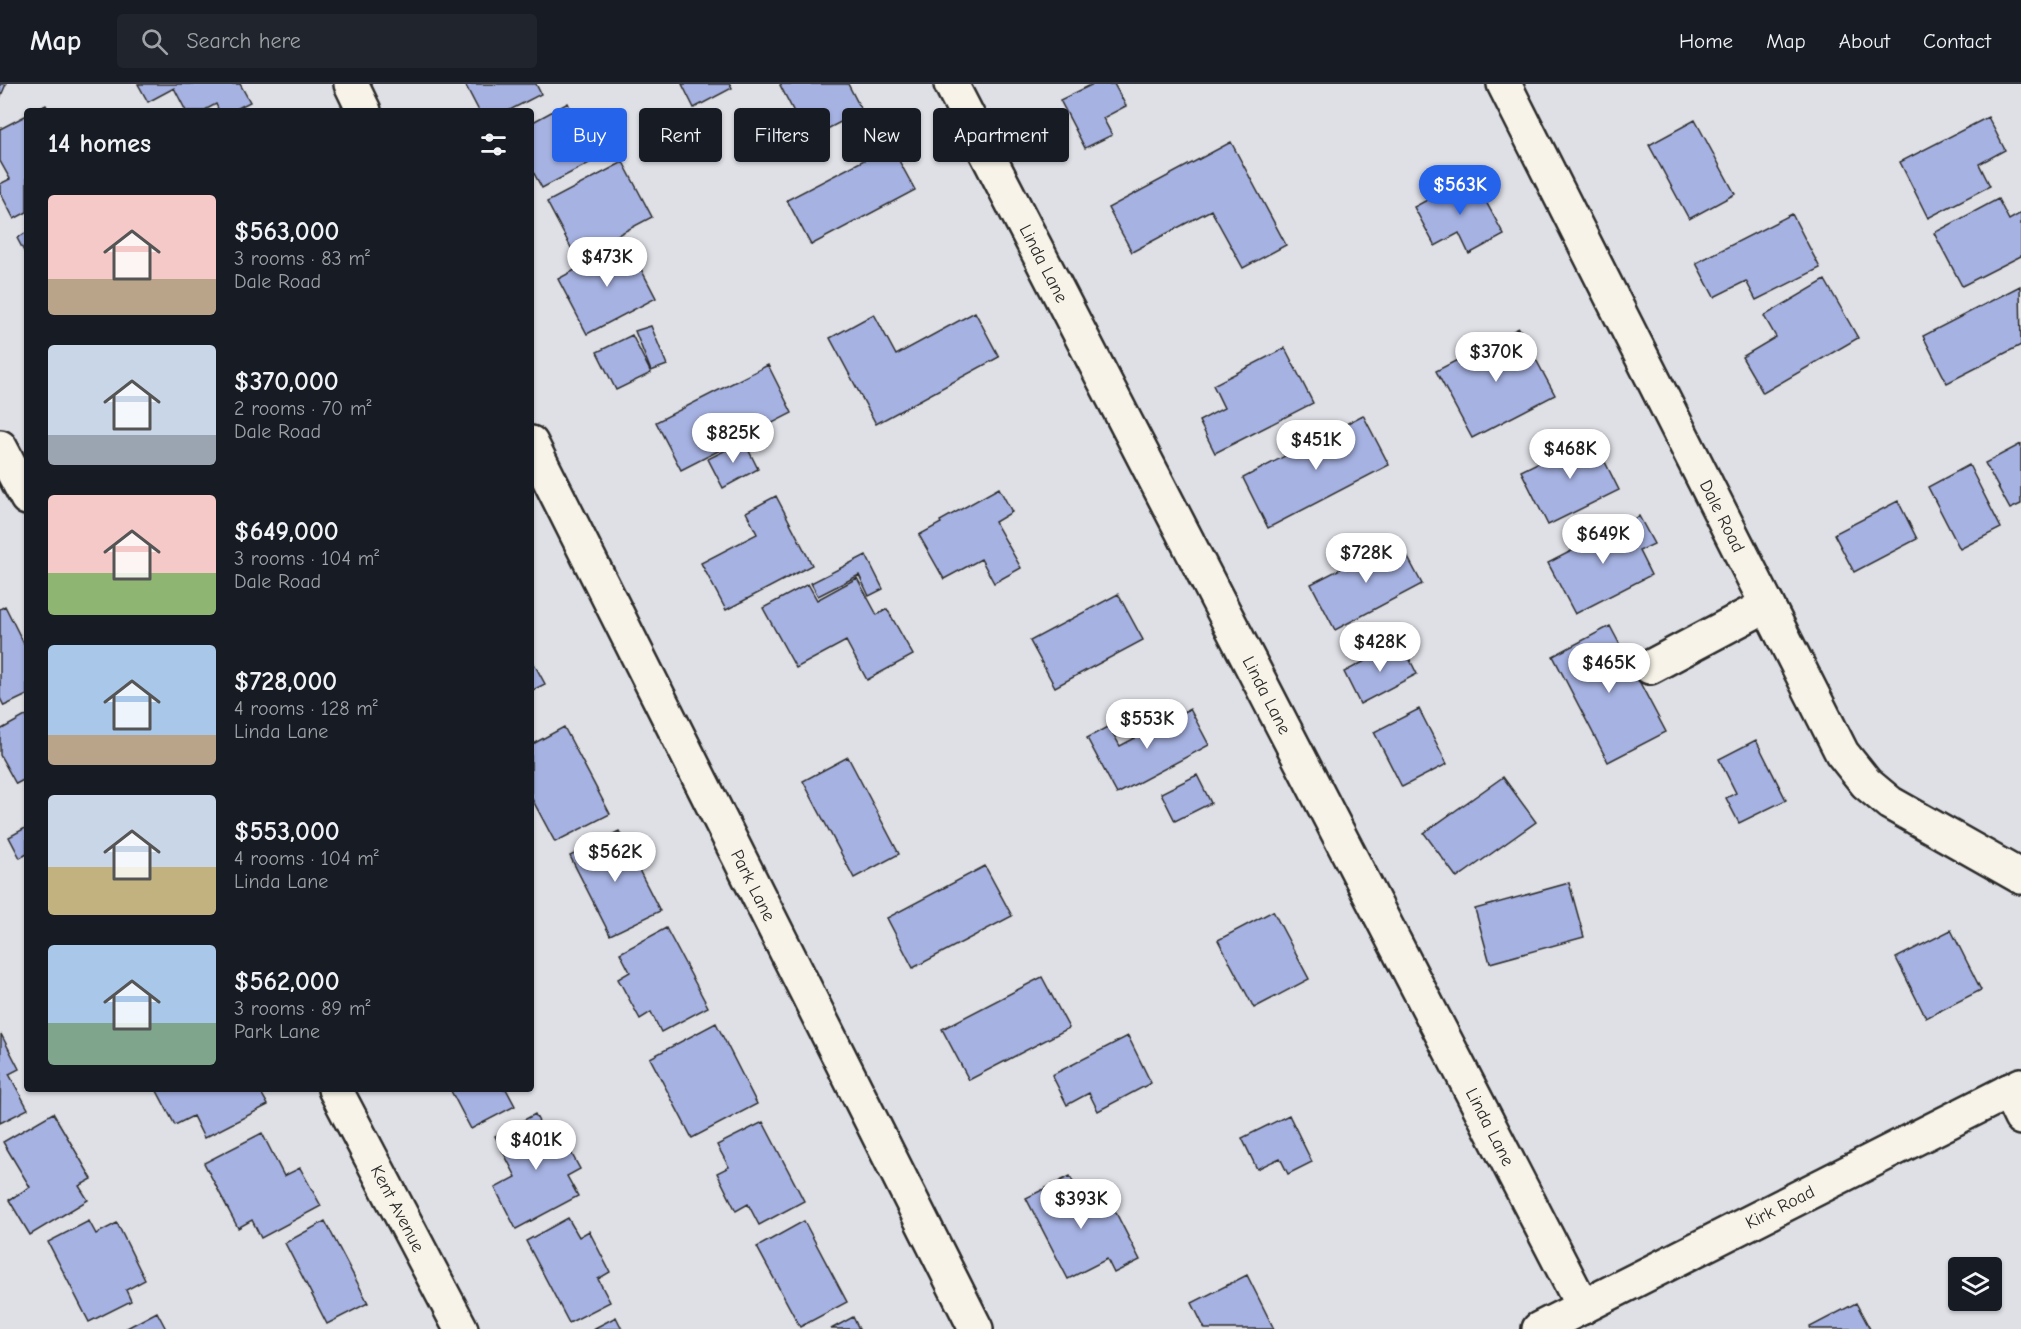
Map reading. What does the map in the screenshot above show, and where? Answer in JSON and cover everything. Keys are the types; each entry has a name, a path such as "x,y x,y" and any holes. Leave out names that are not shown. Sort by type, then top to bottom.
{"street":[{"path":"351,84 363,108"},
{"name":"Linda Lane","path":"951,84 1583,1307"},
{"name":"Dale Road","path":"1504,84 1842,753 1866,783 1890,803 2021,877"},
{"path":"0,447 24,492"},
{"name":"Park Lane","path":"534,449 976,1329"},
{"path":"1650,667 1767,605"},
{"name":"Kent Avenue","path":"338,1092 461,1329"},
{"name":"Kirk Road","path":"1539,1329 2017,1098"}],"building":[{"path":"0,84 6,84 0,98"},
{"path":"138,84 240,84 250,102 238,108 218,108 216,104 209,108 184,108 174,88 148,102"},
{"path":"465,84 536,84 541,94 514,108 477,108"},
{"path":"682,84 730,84 732,88 694,108"},
{"path":"848,84 860,108 842,108 842,121 830,128 830,108 792,108 780,85"},
{"path":"1093,84 1114,84 1126,106 1103,118 1112,135 1085,148 1069,117 1069,108 1064,108 1060,100"},
{"path":"568,103 571,108 559,108"},
{"path":"552,112 552,162 591,162 542,188 534,173 534,121"},
{"path":"24,117 24,214 14,219 0,192 0,184 10,179 0,161 0,129"},
{"path":"1988,117 2005,150 1979,164 1990,186 1928,218 1900,162"},
{"path":"1695,120 1735,194 1689,219 1649,145"},
{"path":"1231,142 1286,245 1243,268 1211,210 1132,252 1108,208"},
{"path":"623,162 652,217 576,257 547,202"},
{"path":"860,162 900,162 915,190 811,245 787,200"},
{"path":"1472,176 1504,235 1469,254 1459,233 1435,246 1414,207"},
{"path":"1998,199 2009,220 2021,213 2021,256 1962,286 1934,233"},
{"path":"1792,214 1820,268 1756,300 1746,281 1714,297 1696,263"},
{"path":"24,234 24,251 17,238"},
{"path":"627,242 656,298 587,334 558,279"},
{"path":"1825,280 1858,338 1763,393 1742,357 1776,337 1764,316"},
{"path":"2020,286 2021,345 1947,383 1923,336"},
{"path":"975,312 999,357 876,424 830,338 874,314 896,355"},
{"path":"651,326 667,365 651,371 635,331"},
{"path":"1519,328 1555,395 1472,438 1436,371"},
{"path":"632,335 651,373 616,390 597,352"},
{"path":"1285,348 1313,403 1215,453 1199,421 1224,408 1213,385"},
{"path":"768,365 792,413 681,470 656,422"},
{"path":"1363,415 1389,465 1268,528 1243,478"},
{"path":"1592,436 1619,490 1548,525 1521,471"},
{"path":"744,441 758,469 723,488 708,459"},
{"path":"2021,444 2021,504 2010,509 1985,463"},
{"path":"1969,465 2001,528 1960,549 1928,487"},
{"path":"999,488 1012,512 995,522 1021,568 994,583 981,559 944,579 919,535"},
{"path":"776,496 812,565 726,610 701,563 757,534 746,512"},
{"path":"1898,501 1917,539 1854,572 1834,534"},
{"path":"1639,516 1654,544 1639,551 1651,575 1575,614 1548,563"},
{"path":"1398,539 1422,584 1335,630 1311,584"},
{"path":"866,555 883,589 869,596 859,575 818,596 811,583"},
{"path":"857,578 877,615 887,609 913,655 867,680 846,641 796,668 763,608 808,584 817,600"},
{"path":"1118,594 1143,640 1055,687 1030,641"},
{"path":"5,606 24,644 24,696 4,706 0,698 0,609"},
{"path":"1610,626 1666,732 1608,762 1553,656"},
{"path":"1401,642 1417,674 1360,704 1344,672"},
{"path":"534,664 545,684 534,690"},
{"path":"1190,709 1209,745 1117,794 1087,738 1109,726 1120,746"},
{"path":"1419,709 1447,764 1402,787 1374,732"},
{"path":"24,717 24,780 16,784 0,755 0,730"},
{"path":"564,727 610,814 555,842 534,803 534,743"},
{"path":"1756,740 1786,800 1739,823 1726,798 1736,793 1719,759"},
{"path":"848,757 899,854 854,878 803,781"},
{"path":"1197,775 1211,803 1175,821 1161,793"},
{"path":"1503,777 1536,822 1457,878 1424,833"},
{"path":"24,829 24,856 20,858 9,837"},
{"path":"619,831 660,911 610,935 570,856"},
{"path":"985,866 1012,916 913,968 887,918"},
{"path":"1569,883 1584,937 1490,963 1475,909"},
{"path":"1273,911 1309,979 1254,1008 1218,940"},
{"path":"666,928 708,1007 661,1032 651,1012 640,1019 618,979 630,972 620,953"},
{"path":"1951,930 1981,990 1926,1018 1896,958"},
{"path":"1042,977 1069,1028 969,1080 942,1029"},
{"path":"716,1023 757,1104 692,1138 650,1058"},
{"path":"1,1034 19,1069 9,1074 28,1109 0,1123"},
{"path":"1128,1036 1151,1083 1098,1111 1089,1093 1067,1105 1052,1075"},
{"path":"158,1092 261,1092 268,1105 204,1138 193,1116 175,1125"},
{"path":"452,1092 508,1092 515,1106 471,1129"},
{"path":"53,1113 92,1179 79,1186 88,1200 30,1235 9,1200 30,1187 3,1142"},
{"path":"535,1114 545,1133 557,1127 580,1169 567,1176 578,1196 516,1229 495,1188 516,1177 495,1136"},
{"path":"1289,1115 1312,1162 1288,1174 1280,1158 1257,1169 1242,1138"},
{"path":"763,1122 804,1201 759,1225 748,1204 736,1211 717,1173 729,1167 717,1145"},
{"path":"262,1133 284,1176 300,1168 321,1206 261,1238 252,1220 238,1228 204,1163"},
{"path":"1070,1176 1089,1214 1111,1203 1140,1260 1114,1273 1107,1259 1068,1279 1026,1198"},
{"path":"568,1218 579,1237 589,1231 610,1272 598,1279 610,1302 569,1323 526,1241"},
{"path":"89,1221 96,1234 117,1223 145,1280 126,1290 131,1301 89,1322 48,1242"},
{"path":"325,1221 368,1303 327,1324 285,1243"},
{"path":"804,1221 847,1302 800,1327 757,1247"},
{"path":"1247,1275 1274,1329 1205,1329 1192,1303"},
{"path":"1856,1303 1870,1329 1811,1329 1810,1327"},
{"path":"157,1312 166,1329 125,1329"},
{"path":"616,1317 622,1329 593,1329"},
{"path":"853,1317 859,1329 831,1329"}]}
